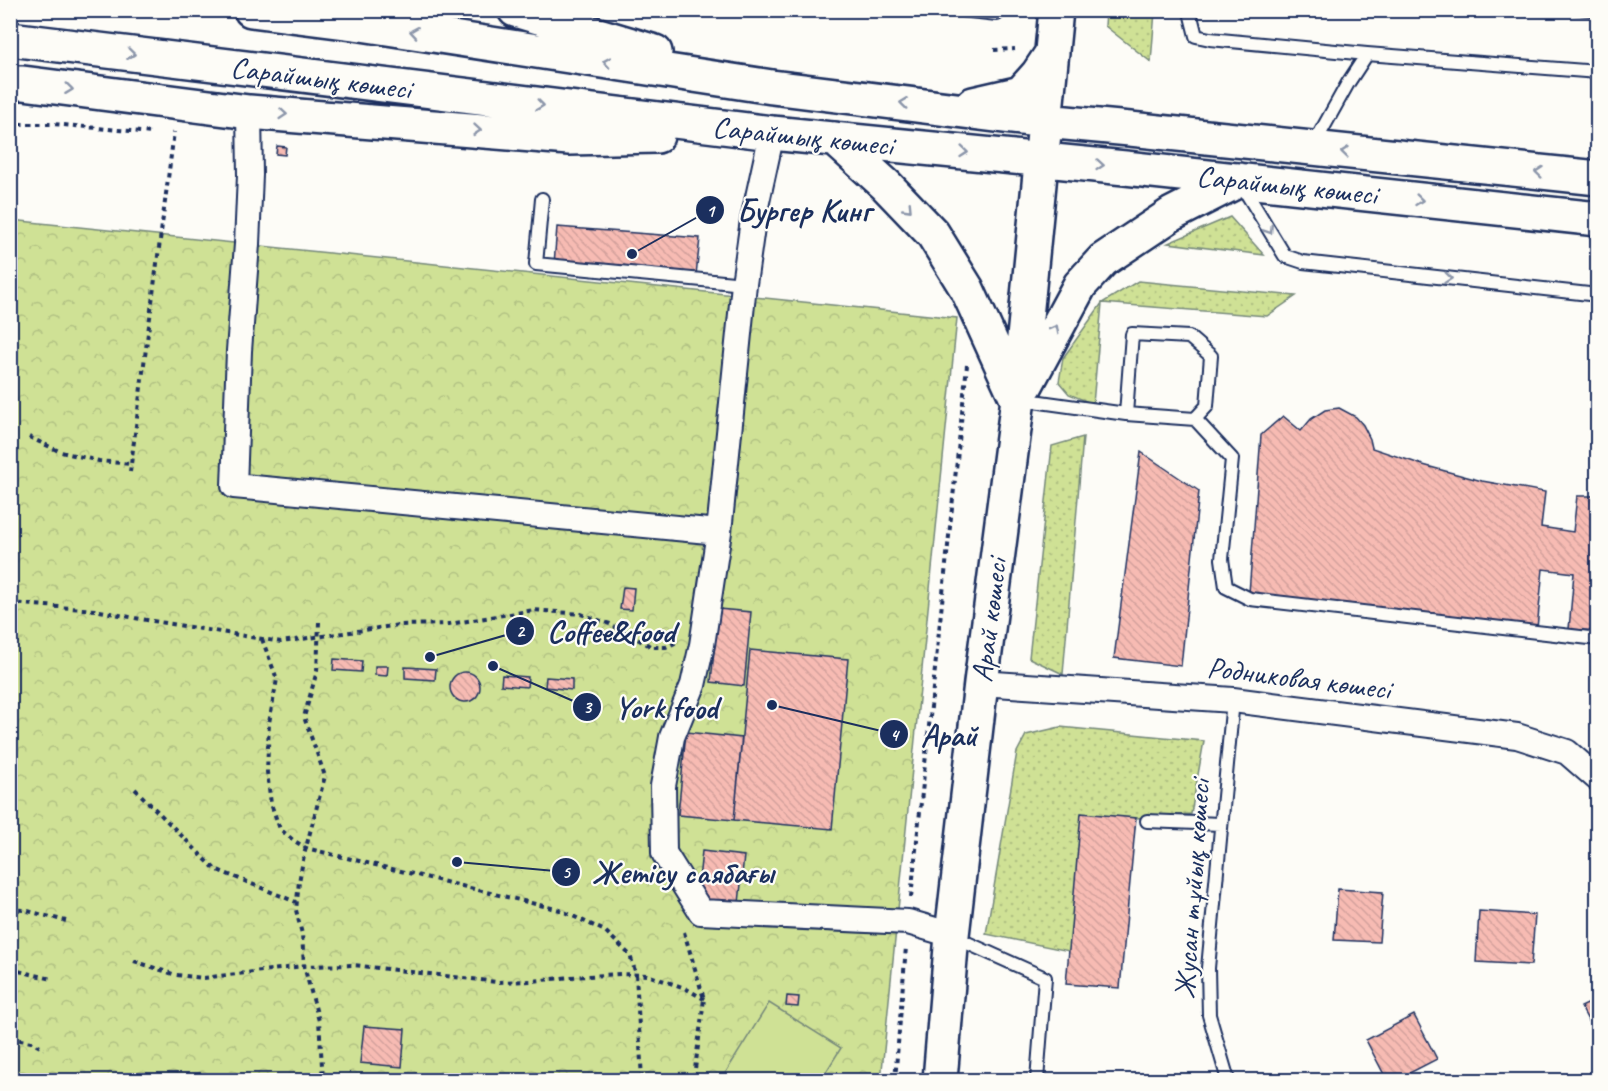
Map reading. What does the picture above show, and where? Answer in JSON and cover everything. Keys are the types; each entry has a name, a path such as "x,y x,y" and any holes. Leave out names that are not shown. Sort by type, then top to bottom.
{"main road":[{"name":"Сарайшық көшесі","path":"251,10 361,24 772,87 1045,121 1598,178"},
{"path":"515,10 772,87"},
{"name":"Арай көшесі","path":"940,1080 952,935 1017,399 1056,10"},
{"name":"Сарайшық көшесі","path":"10,39 772,134 1239,180 1598,219"},
{"path":"941,108 976,104 1021,93 1038,74 1052,52"},
{"path":"10,83 249,112 569,138 772,134"},
{"path":"835,139 886,185 933,234 967,290 1017,399"},
{"path":"1017,399 1080,285 1103,260 1172,214 1239,180"}],"street":[{"path":"249,112 250,176 239,351 234,486 719,532"},
{"path":"772,134 753,220 744,284 719,532 702,645 693,685 672,737 663,786 664,853 700,912 908,922 952,935"},
{"name":"Родниковая көшесі","path":"981,683 1233,699 1517,736 1567,752 1598,779"}],"lane":[{"path":"961,10 997,14"},
{"path":"1191,10 1196,36 1222,40 1598,72"},
{"path":"1312,149 1348,83 1367,54"},
{"path":"1239,180 1285,256 1303,262 1598,295"},
{"path":"542,199 536,264 744,284"},
{"path":"1126,414 1132,334 1189,337 1211,356 1207,406 1195,419"},
{"path":"1017,399 1126,414 1195,419 1232,459 1222,559 1226,587 1250,599 1598,639"},
{"name":"Жусан тұйық көшесі","path":"1228,1080 1209,1015 1208,968 1233,699"},
{"path":"1147,821 1221,824"},
{"path":"952,935 1045,978 1038,1080"}],"path":[{"path":"994,50 1016,49"},
{"path":"130,472 178,102"},
{"path":"10,124 53,124 174,135"},
{"path":"895,1080 908,922 967,359"},
{"path":"29,437 61,452 99,461 131,464"},
{"path":"10,603 95,610 281,642 399,625 449,624 534,610 581,614 610,624 652,647 666,647 704,627"},
{"path":"319,622 317,671 304,717 325,776 306,848 296,910 302,934 304,966 319,1021 323,1080"},
{"path":"262,639 277,679 269,723 267,772 271,804 280,829 306,848 560,910 605,932 630,955 636,974 642,1080"},
{"path":"135,789 215,869 296,903"},
{"path":"10,909 24,910 66,921"},
{"path":"692,1080 704,999 684,932 700,912"},
{"path":"134,961 176,975 203,978 304,966 353,965 497,982 636,974 647,975 685,988 704,999"},
{"path":"10,969 52,979"},
{"path":"10,1038 31,1041 44,1049"}],"green space":[{"path":"1106,11 1155,11 1151,62 1105,26"},
{"path":"1230,217 1264,255 1168,243"},
{"path":"11,220 957,318 881,1080 11,1080"},
{"path":"1138,281 1296,296 1267,316 1102,303"},
{"path":"1102,303 1093,404 1069,394 1059,382 1063,358"},
{"path":"1083,437 1063,674 1029,658 1052,446"},
{"path":"1060,727 1204,741 1191,814 1136,818 1069,951 986,934 1017,752 1026,735"},
{"path":"769,1003 841,1048 821,1080 721,1080"}],"building":[{"path":"1521,10 1598,10 1598,17"},
{"path":"277,146 286,147 285,155 276,154"},
{"path":"557,227 700,238 696,275 554,264"},
{"path":"1339,408 1356,417 1363,425 1372,448 1482,481 1545,492 1541,527 1573,532 1577,496 1598,496 1598,631 1569,629 1574,573 1543,569 1537,628 1249,593 1261,435 1283,416 1301,431 1311,419 1325,410"},
{"path":"1141,452 1199,491 1181,666 1114,658"},
{"path":"623,587 634,588 632,610 620,609"},
{"path":"718,609 751,612 744,686 711,682"},
{"path":"750,650 848,659 832,829 734,820"},
{"path":"334,659 362,661 361,672 333,670"},
{"path":"375,666 388,666 387,676 375,675"},
{"path":"405,667 436,669 435,680 405,678"},
{"path":"465,672 476,676 480,687 476,698 465,702 454,698 450,687 454,676"},
{"path":"502,675 528,677 527,687 501,685"},
{"path":"546,677 572,679 572,690 545,687"},
{"path":"686,732 742,738 734,820 678,815"},
{"path":"1081,813 1136,818 1120,988 1066,984"},
{"path":"702,851 744,856 739,903 697,899"},
{"path":"1338,889 1383,892 1379,942 1334,940"},
{"path":"1479,911 1535,915 1531,965 1476,962"},
{"path":"787,996 799,997 798,1007 786,1006"},
{"path":"1598,999 1598,1039 1581,1007"},
{"path":"1414,1015 1437,1059 1396,1080 1387,1080 1366,1040"},
{"path":"364,1026 405,1029 402,1067 360,1063"}],"place":[{"name":"Бургер Кинг","path":"632,254"},
{"name":"Coffee&food","path":"430,657"},
{"name":"York food","path":"493,666"},
{"name":"Арай","path":"772,705"},
{"name":"Жетісу саябағы","path":"457,862"}]}
